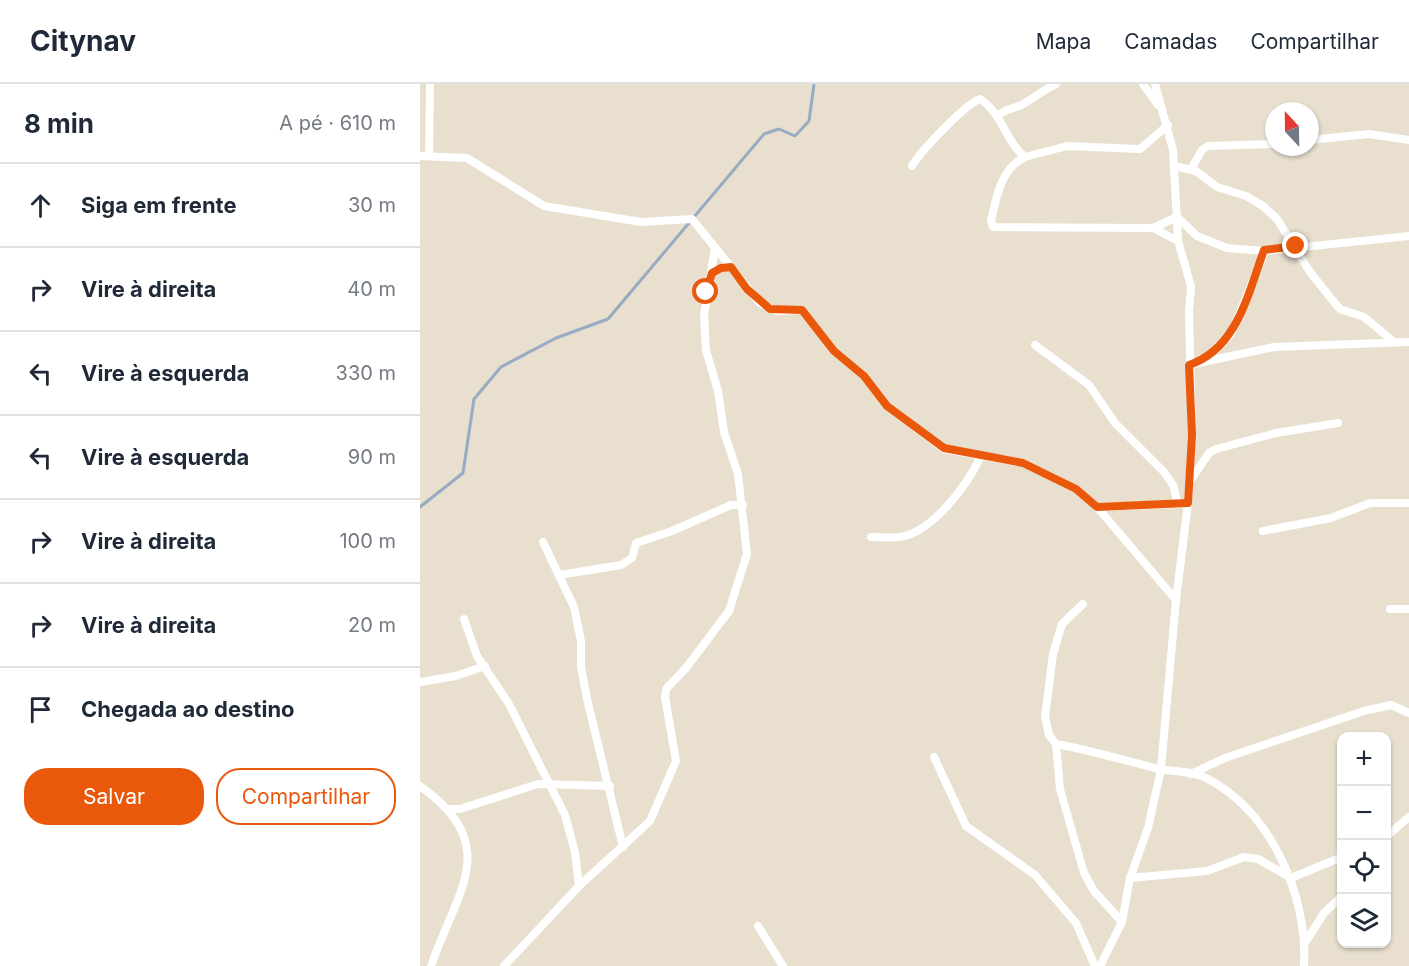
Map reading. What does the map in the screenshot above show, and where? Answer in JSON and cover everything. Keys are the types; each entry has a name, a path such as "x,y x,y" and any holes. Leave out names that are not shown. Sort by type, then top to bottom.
{"street":[{"path":"430,84 424,155 467,158 544,206 641,222 692,219 747,289 770,309 802,310 834,351 855,367 887,406 913,427 944,448 1023,463 1076,489 1097,507 1176,600"},
{"path":"997,116 1012,106 1022,105 1039,91 1056,84"},
{"path":"1143,84 1162,111"},
{"path":"1100,966 1122,922 1130,878 1148,828 1161,769 1176,600 1190,481 1192,435 1189,312 1191,286 1178,241 1174,166 1167,125 1155,84"},
{"path":"912,166 921,151 976,100 984,101 997,116 1020,156"},
{"path":"1167,125 1140,149 1067,146 1020,156 999,186 992,221 993,227 1153,228 1177,217"},
{"path":"1319,139 1369,134 1409,140"},
{"path":"1191,170 1202,150 1208,146 1265,144"},
{"path":"1174,166 1201,173 1217,187 1246,196 1263,207 1277,219 1296,246 1310,272 1340,309 1364,317 1395,342"},
{"path":"1177,217 1197,236 1227,248 1264,250 1409,236"},
{"path":"1153,228 1178,241"},
{"path":"504,966 579,886 650,821 676,761 664,697 666,689 686,668 729,611 742,573 747,554 738,474 723,432 718,391 706,350 704,315 715,248"},
{"path":"1205,360 1231,334 1264,250"},
{"path":"712,273 721,268 731,267"},
{"path":"1189,365 1274,347 1409,342"},
{"path":"1035,345 1089,385 1115,423 1164,472 1173,485 1178,504"},
{"path":"1190,481 1209,453 1216,449 1276,433 1338,423"},
{"path":"871,537 900,537 909,534 937,514 968,482 981,456"},
{"path":"1097,507 1188,503"},
{"path":"1263,531 1332,518 1370,504 1409,503"},
{"path":"559,575 621,565 632,558 634,545 638,542 672,531 731,504 743,505"},
{"path":"543,542 574,607 581,641 581,667 587,699 623,847"},
{"path":"1083,604 1062,624 1053,654 1045,717 1049,735 1056,744 1060,789 1084,873 1094,891 1122,922"},
{"path":"1390,609 1409,609"},
{"path":"464,619 471,633 473,649 509,704 521,733 551,784 565,815 575,852 579,886"},
{"path":"420,682 456,676 485,666"},
{"path":"1191,774 1225,758 1364,711 1391,705 1409,712"},
{"path":"1056,744 1207,778 1251,813 1264,829 1291,878 1305,943 1304,966"},
{"path":"934,757 966,826 1035,875 1065,914 1076,923 1095,966"},
{"path":"448,809 460,808 529,786 551,784 610,786"},
{"path":"420,786 448,809 458,823 468,847 462,890 431,966"},
{"path":"458,823 460,808"},
{"path":"1391,833 1409,817"},
{"path":"1130,878 1207,871 1244,857 1258,859 1291,878"},
{"path":"1291,878 1337,859"},
{"path":"1305,943 1324,914 1337,900"},
{"path":"758,926 783,966"}],"waterway":[{"path":"420,507 463,473 474,399 501,367 556,338 608,319 764,134 779,129 795,136 809,121 814,84"}],"route":[{"path":"706,292 712,273 727,266 731,267 760,303 770,309 786,312 797,308 802,310 839,357 864,376 887,406 944,448 1023,463 1076,489 1097,507 1188,503 1192,435 1189,365 1205,360 1224,344 1231,334 1264,250 1296,246"}]}
